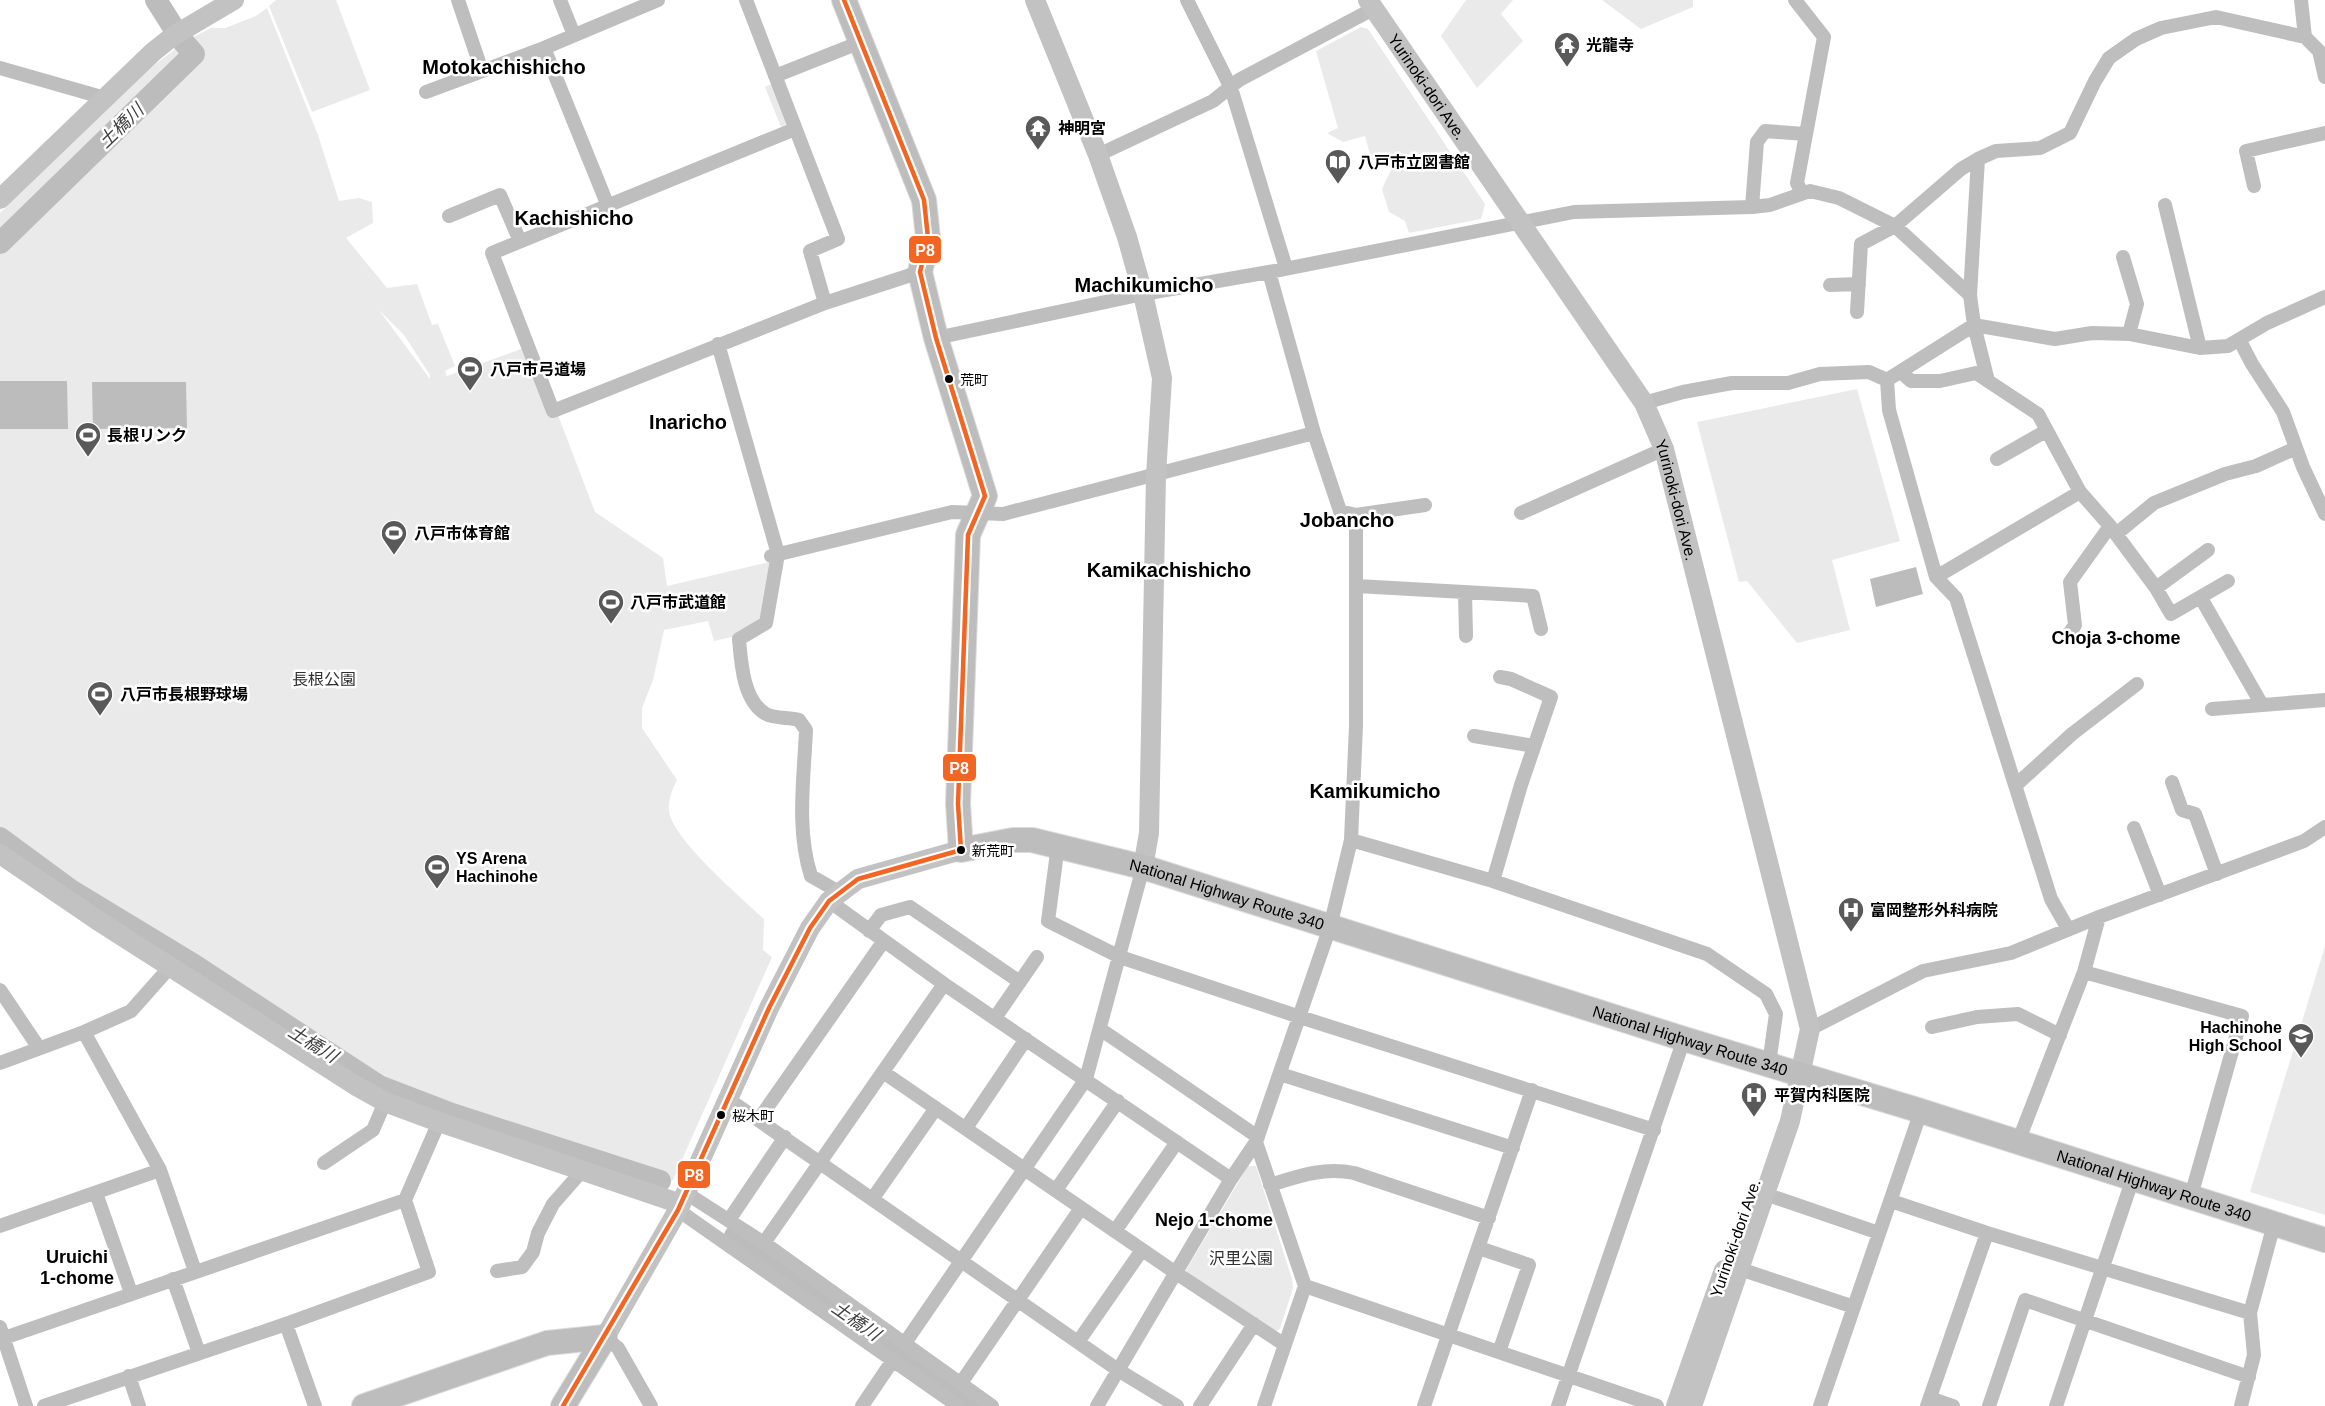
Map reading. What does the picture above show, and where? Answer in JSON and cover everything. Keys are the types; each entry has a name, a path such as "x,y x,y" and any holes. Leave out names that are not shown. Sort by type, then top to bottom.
{"highway":[{"path":"844,0 924,200 928,238 920,272 936,338 985,496 980,512 968,535 958,804 961,850"},
{"name":"National Highway Route 340","path":"961,850 1013,840 1032,840 1143,867 2325,1240"},
{"path":"364,1406 547,1343 605,1337"},
{"path":"563,1406 605,1337"}],"street":[{"path":"458,0 482,71"},
{"path":"560,0 574,36"},
{"path":"426,92 544,48 658,0"},
{"path":"746,0 838,239 810,251 825,303"},
{"path":"905,1343 1086,1079 1143,867 1149,822 1156,475 1162,378 1127,237 1098,155 1035,0"},
{"path":"1187,0 1231,88 1286,267"},
{"path":"1795,0 1824,37 1797,183 1802,193"},
{"path":"2301,0 2305,37"},
{"path":"0,199 160,46 224,2"},
{"path":"1098,155 1213,101 1239,80 1371,5"},
{"name":"Yurinoki-dori Ave.","path":"1371,5 1644,403 1664,449 1810,1029 1790,1120 1765,1194 1732,1267 1676,1406"},
{"path":"1857,312 1861,244 1895,226 1961,169 1978,159 1996,151 2040,148 2070,133 2095,81 2109,58 2136,39 2161,28 2216,17 2305,37 2322,51 2325,77"},
{"path":"775,76 861,42"},
{"path":"544,48 608,206"},
{"path":"0,68 105,98"},
{"path":"795,129 492,253 553,411 825,303 920,272"},
{"path":"1752,207 1758,142 1765,131 1805,134"},
{"path":"2254,186 2246,151 2325,133"},
{"path":"1978,159 1970,295 1974,325 1988,381"},
{"path":"936,338 1143,294 1269,272 1519,221 1574,212 1752,207 1770,205 1810,191 1839,198 1895,226 1970,295"},
{"path":"449,216 500,195 520,241"},
{"path":"2165,205 2200,348"},
{"path":"2122,257 2137,304 2128,334"},
{"path":"1269,272 1314,433 1340,511 1356,516 1425,505"},
{"path":"1830,285 1859,284"},
{"path":"1644,403 1683,392 1732,383 1788,383 1821,374 1869,372 1887,380 1902,373 1974,325 2055,339 2092,333 2128,334 2200,348 2228,346 2267,323 2325,297"},
{"path":"2240,341 2283,412 2325,514"},
{"path":"718,344 775,555 766,623 739,639 739,648 748,692 753,701 765,714 799,720 806,730 802,825 806,860 811,876 883,942 1231,1179"},
{"path":"1902,373 1911,381 1940,381 1976,373 2038,414 2079,492 2113,530 2156,588 2171,614 2228,581"},
{"path":"1887,380 1889,410 1936,577 1956,598 2052,899 2068,929"},
{"path":"1997,459 2046,431"},
{"path":"775,555 951,512 1003,514 1314,433"},
{"path":"2067,637 2075,625 2070,582 2113,530 2154,503 2225,474 2256,466 2296,448"},
{"path":"1521,513 1664,449"},
{"path":"1936,577 2079,492"},
{"path":"1097,1406 1231,1179 1257,1140 1330,927 1351,840 1356,726 1356,516"},
{"path":"2156,588 2208,550"},
{"path":"1357,586 1533,596 1541,629"},
{"path":"1466,592 1466,636"},
{"path":"2201,598 2262,705"},
{"path":"1492,881 1551,698 1500,677"},
{"path":"2016,785 2072,734 2138,684"},
{"path":"2212,709 2325,700"},
{"path":"1474,736 1534,746"},
{"path":"2172,782 2182,810 2195,814 2217,873"},
{"path":"1810,1029 1923,971 2010,953 2099,917 2304,841 2325,827"},
{"path":"2134,828 2160,895"},
{"path":"1351,840 1492,881 1707,954 1766,994 1776,1014 1769,1064"},
{"path":"1058,845 1048,921 1120,957 1654,1130"},
{"path":"651,1406 618,1348 605,1337 682,1202 785,974 810,928 834,897 858,879 961,850"},
{"path":"0,854 170,967 385,1102 729,1220 993,1406"},
{"path":"869,931 881,915 910,907 1020,982"},
{"path":"2018,1142 2084,972 2099,917"},
{"path":"759,1119 883,942"},
{"path":"995,1018 1037,957"},
{"path":"0,1063 84,1032 131,1011 170,967"},
{"path":"2084,972 2242,1016 2191,1196"},
{"path":"764,1243 944,984"},
{"path":"0,990 39,1048"},
{"path":"1932,1027 1977,1017 2018,1014 2060,1035"},
{"path":"1100,1029 1257,1140 1305,1286 1264,1406"},
{"path":"84,1032 160,1170 195,1271"},
{"path":"966,1128 1026,1039"},
{"path":"1558,1406 1684,1039"},
{"path":"883,1072 1285,1345"},
{"name":"Yurinoki-dori Ave.","path":"1692,1406 1778,1116 1800,1073"},
{"path":"1280,1074 1513,1148"},
{"path":"1425,1406 1532,1090"},
{"path":"728,1099 1118,1370 1178,1406"},
{"path":"1056,1190 1118,1101"},
{"path":"324,1162 373,1130 385,1102"},
{"path":"873,1198 936,1108"},
{"path":"1820,1406 1921,1111"},
{"path":"44,1406 286,1324 429,1272 405,1200 439,1122"},
{"path":"729,1220 785,1137"},
{"path":"1114,1231 1178,1142"},
{"path":"0,1226 160,1170"},
{"path":"1270,1185 1309,1173 1339,1170 1489,1218"},
{"path":"497,1272 522,1267 533,1252 538,1233 553,1204 582,1171"},
{"path":"2056,1406 2133,1178"},
{"path":"96,1192 131,1293"},
{"path":"1765,1194 1880,1233"},
{"path":"26,1406 2,1333 131,1293 405,1200"},
{"path":"1891,1201 1987,1233 2250,1313"},
{"path":"682,1202 958,1406"},
{"path":"961,1383 1081,1208"},
{"path":"2241,1406 2254,1355 2250,1313 2274,1224"},
{"path":"1953,1406 1929,1402 1987,1233"},
{"path":"1479,1248 1529,1265 1499,1352"},
{"path":"1078,1342 1142,1250"},
{"path":"1732,1267 1854,1307"},
{"path":"173,1279 199,1353"},
{"path":"1305,1286 1657,1406"},
{"path":"1989,1406 2025,1300 2249,1377"},
{"path":"286,1324 315,1406"},
{"path":"1200,1406 1254,1324"},
{"path":"862,1406 893,1360"},
{"path":"129,1376 139,1406"}],"green space":[{"path":"276,0 336,0 370,90 312,112 269,6"},
{"path":"1466,0 1513,0 1501,14 1523,41 1477,88 1441,36"},
{"path":"1602,0 1693,0 1693,7 1641,29"},
{"name":"長根公園","path":"267,8 318,135 339,201 359,198 372,202 373,223 346,238 387,288 417,284 432,325 438,324 455,366 445,371 447,376 524,348 549,417 558,415 595,512 663,558 667,586 769,562 771,567 763,621 736,636 714,641 708,621 664,630 653,680 642,708 642,728 677,780 669,803 673,823 709,868 764,919 763,950 772,957 673,1180 665,1184 582,1155 577,1159 377,1090 89,906 0,842 0,213 153,66 187,40 211,28 225,28 256,16","holes":["379,310 404,335 430,375 430,379"]},
{"path":"1361,27 1368,29 1485,204 1481,219 1409,233 1405,221 1389,212 1382,189 1392,168 1371,158 1365,136 1343,142 1327,133 1338,128 1316,51"},
{"path":"774,83 787,124 781,127 765,87"},
{"path":"1857,389 1900,541 1832,560 1850,630 1797,643 1747,581 1739,582 1697,422"},
{"name":"Hachinohe High School","path":"2325,946 2325,1215 2250,1192"},
{"name":"沢里公園","path":"1248,1166 1256,1166 1292,1279 1293,1288 1280,1329 1275,1332 1186,1270"}],"shaded area":[{"path":"0,381 67,381 68,429 0,429"},
{"path":"92,382 186,382 187,428 93,429"},
{"path":"1916,567 1923,594 1876,607 1870,579"}],"waterway":[{"name":"土橋川","path":"0,243 194,54 180,38 156,0"},
{"name":"土橋川","path":"0,838 72,891 194,965 379,1086 452,1114 660,1181"},
{"name":"土橋川","path":"735,1236 976,1406"}],"transit line":[{"name":"P8","path":"563,1406 678,1210 769,1008 810,928 829,901 858,879 961,850 958,804 968,535 985,496 936,338 920,272 928,238 924,200 844,0"}],"place":[{"name":"光龍寺","path":"1567,68"},
{"name":"神明宮","path":"1038,151"},
{"name":"八戸市立図書館","path":"1338,185"},
{"name":"荒町","path":"949,379"},
{"name":"八戸市弓道場","path":"470,392"},
{"name":"長根リンク","path":"88,458"},
{"name":"八戸市体育館","path":"394,556"},
{"name":"八戸市武道館","path":"611,625"},
{"name":"八戸市長根野球場","path":"100,717"},
{"name":"新荒町","path":"961,850"},
{"name":"YS Arena Hachinohe","path":"437,890"},
{"name":"富岡整形外科病院","path":"1851,933"},
{"name":"Hachinohe High School","path":"2301,1059"},
{"name":"桜木町","path":"721,1115"},
{"name":"平賀内科医院","path":"1754,1118"}],"district":[{"name":"Motokachishicho","path":"504,67"},
{"name":"Kachishicho","path":"574,218"},
{"name":"Machikumicho","path":"1144,285"},
{"name":"Inaricho","path":"688,422"},
{"name":"Jobancho","path":"1347,520"},
{"name":"Kamikachishicho","path":"1169,570"},
{"name":"Choja 3-chome","path":"2116,638"},
{"name":"Kamikumicho","path":"1375,791"},
{"name":"Nejo 1-chome","path":"1214,1220"},
{"name":"Uruichi 1-chome","path":"77,1267"}]}
